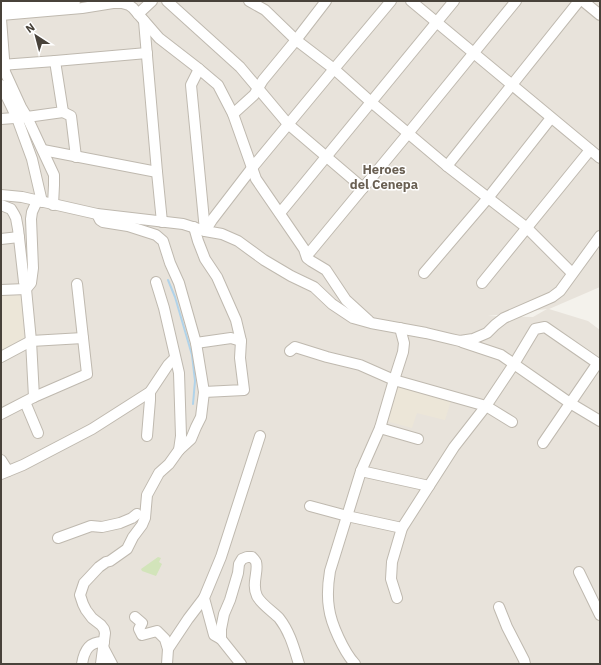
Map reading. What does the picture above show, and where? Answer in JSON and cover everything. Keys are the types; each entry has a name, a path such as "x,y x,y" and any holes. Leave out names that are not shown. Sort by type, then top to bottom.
{"street":[{"path":"152,1 141,18 147,53 162,222"},
{"path":"167,1 240,66 288,124 363,188"},
{"path":"249,1 265,10 296,40 334,69 447,166 527,228 572,273"},
{"path":"233,114 254,95 263,80 326,1"},
{"path":"205,231 252,168 391,1"},
{"path":"411,1 600,158"},
{"path":"280,213 454,1"},
{"path":"310,252 516,1"},
{"path":"447,166 579,1"},
{"path":"583,1 600,15"},
{"path":"1,15 79,3"},
{"path":"1,7 79,3 130,3 159,38 218,85 233,114 256,179 304,250 307,258 326,270 346,300 371,323"},
{"path":"1,19 3,64 5,72 22,108 32,159 46,203"},
{"path":"3,64 147,53"},
{"path":"56,61 63,112"},
{"path":"199,69 191,85 205,231"},
{"path":"1,85 43,150 54,175 54,185 46,203 32,212 33,268 31,283 26,289 1,290"},
{"path":"1,118 63,112 71,116 76,157"},
{"path":"424,273 488,198 551,118"},
{"path":"43,150 157,172"},
{"path":"482,283 590,150"},
{"path":"1,194 22,197 97,214 183,224 205,231 222,234 238,241 264,260 291,276 314,287 332,304 352,318 460,341 501,355 570,403 600,420"},
{"path":"1,205 11,209 18,229 31,341 34,397"},
{"path":"97,214 103,222 128,226 156,235 163,241 170,263 179,283 196,343 204,392 200,417 191,438 179,450 169,464 159,473 147,495 145,518 127,549 99,567 84,583 80,595 86,610 92,618 101,625 105,633 102,644 101,664"},
{"path":"194,227 205,259 217,277 236,320 240,341 240,358 244,390 204,392"},
{"path":"460,341 473,339 487,333 504,318 552,297 560,291 600,236"},
{"path":"1,239 19,237"},
{"path":"156,282 172,337 179,373 181,436 179,450"},
{"path":"1,414 34,397 87,374 77,284"},
{"path":"397,598 391,579 392,562 402,528 454,447 486,406 535,329 545,327 599,364 543,443"},
{"path":"355,664 339,638 329,608 328,587 330,571 361,471 380,428 404,352 404,343 400,328"},
{"path":"1,357 31,341 83,338"},
{"path":"196,343 231,338 240,341"},
{"path":"290,351 295,346 327,357 360,365 394,380 486,406 512,422"},
{"path":"1,460 5,472 23,465 92,429 150,392 175,358"},
{"path":"147,436 150,392"},
{"path":"25,402 38,433"},
{"path":"380,428 418,439"},
{"path":"168,649 204,598 221,557 260,436"},
{"path":"361,471 429,486"},
{"path":"310,506 346,516 402,528"},
{"path":"58,538 91,526 102,527 120,523 137,514"},
{"path":"221,639 224,614 230,600 238,573 239,564 242,559 252,557 256,562 257,568 255,589 258,598 275,614 286,629 292,641 299,664"},
{"path":"579,572 600,615"},
{"path":"204,598 214,635 221,639 241,664"},
{"path":"499,607 525,664"},
{"path":"135,617 142,623 139,629 142,635 157,632 165,639 168,649 167,664"},
{"path":"82,664 83,655 89,646 102,644"},
{"path":"102,644 112,664"}],"shaded area":[{"path":"1,1 600,1 600,287 549,309 588,321 600,330 600,664 1,664","holes":["547,309 533,317 487,316"]},
{"path":"18,295 22,297 24,338 1,350 1,296"},
{"path":"396,384 451,401 445,420 417,413 412,428 386,421"}],"green space":[{"path":"158,557 161,558 159,562 162,564 156,576 142,571 141,569"}],"waterway":[{"path":"168,280 175,297 192,355 195,381 193,404"}],"district":[{"name":"Heroes del Cenepa","path":"384,176"}]}
